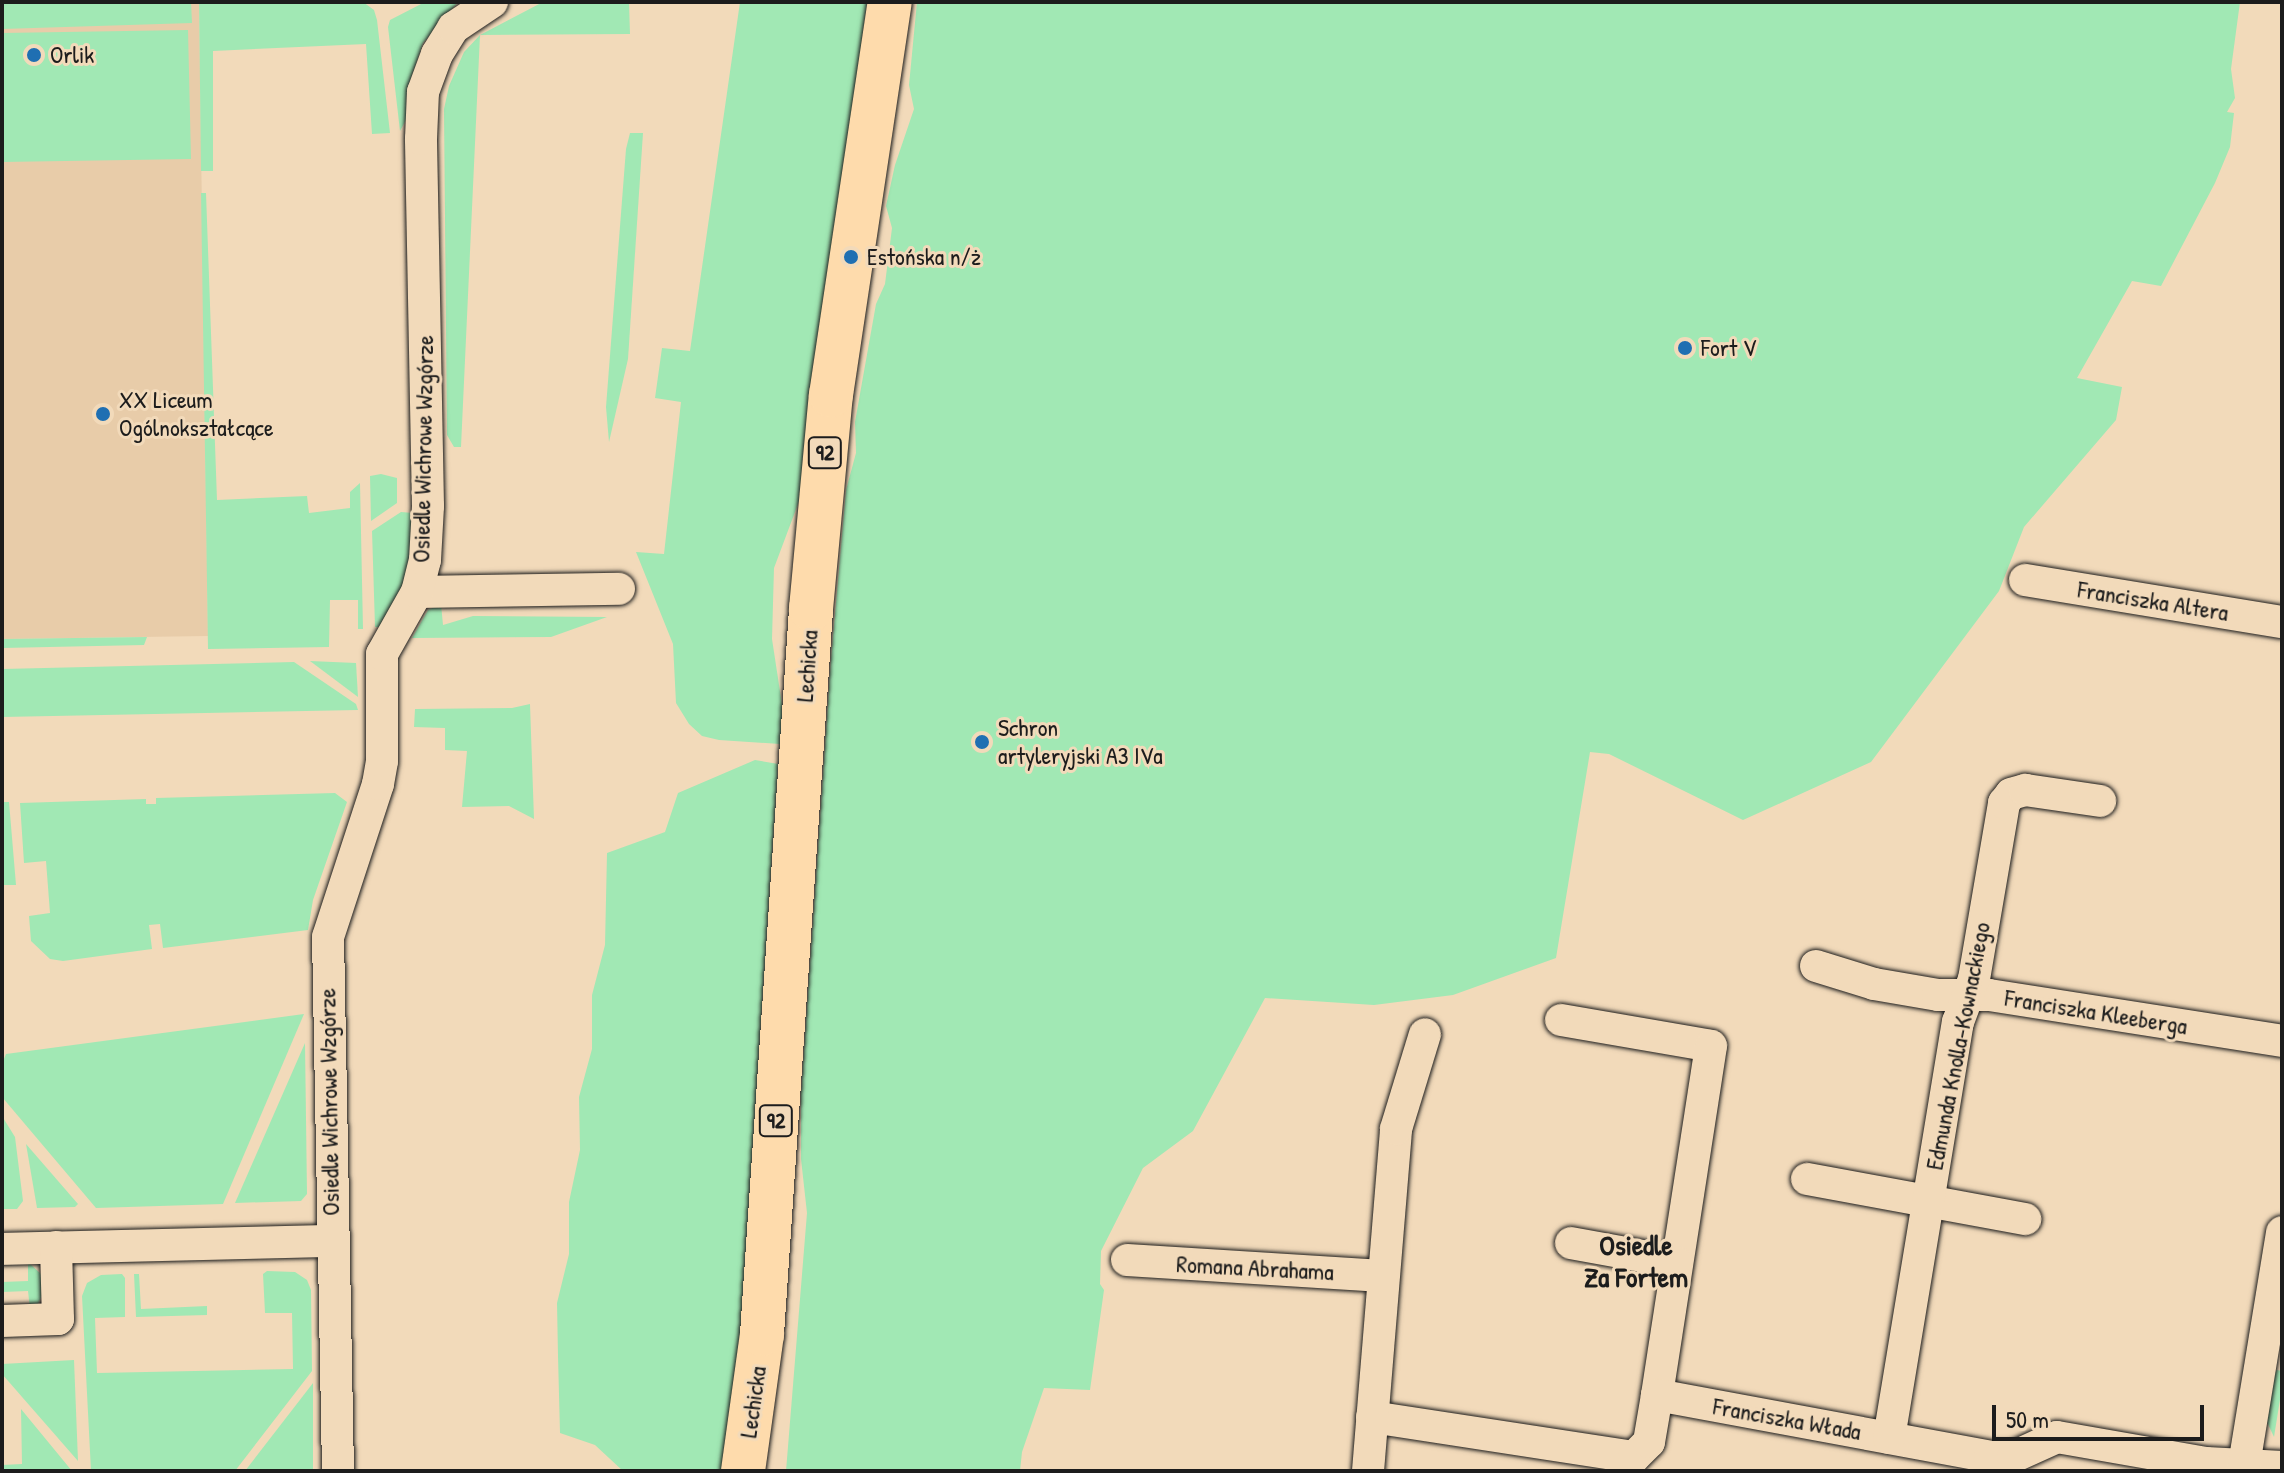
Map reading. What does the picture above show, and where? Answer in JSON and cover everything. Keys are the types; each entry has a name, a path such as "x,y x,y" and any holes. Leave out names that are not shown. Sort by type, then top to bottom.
{"main road":[{"name":"Lechicka","path":"743,1471 762,1334 810,624 829,410 890,2"},
{"name":"Lechicka","path":"762,1334 765,1471"}],"street":[{"name":"Osiedle Wichrowe Wzgórze","path":"338,1471 331,1241 328,937 378,784 382,761 382,654 417,592 425,560 428,506 421,139 423,92 437,54 453,28 492,2"},
{"name":"Franciszka Altera","path":"2025,580 2282,622"},
{"path":"417,592 619,589"},
{"name":"Edmunda Knolla-Kownackiego","path":"1889,1438 1958,1022 1974,979 2004,803 2011,794 2025,790 2100,801"},
{"name":"Franciszka Kleeberga","path":"1816,966 1874,984 1938,995 1989,995 2282,1041"},
{"path":"1372,1417 1634,1457 1649,1442 1711,1046 1561,1020"},
{"path":"1368,1471 1396,1129 1425,1034"},
{"path":"1807,1179 2025,1219"},
{"path":"2244,1468 2282,1232"},
{"name":"Osiedle Wichrowe Wzgórze","path":"2,1249 331,1241"},
{"path":"1571,1243 1676,1262"},
{"path":"2,1321 58,1319 56,1247"},
{"name":"Romana Abrahama","path":"1127,1260 1382,1276"},
{"name":"Franciszka Włada","path":"1657,1395 2000,1458 2013,1457 2057,1437 2206,1463 2244,1468 2282,1467"}],"shaded area":[{"name":"XX Liceum Ogólnokształcące","path":"2,2 199,2 208,636 2,639"}],"green space":[{"path":"2,2 191,2 192,23 2,29"},
{"path":"199,2 363,2 374,10 377,20 390,133 372,134 366,44 213,51 213,171 201,171"},
{"path":"425,2 458,2 423,43 407,90 406,120 400,131 388,27 390,20"},
{"path":"543,2 629,2 630,34 480,35"},
{"path":"740,2 867,2 801,496 774,568 772,639 783,711 780,744 719,740 702,736 689,724 676,703 673,644 636,552 664,554 681,402 655,398 662,348 690,351"},
{"path":"917,2 2240,2 2231,69 2235,98 2227,112 2234,113 2230,147 2215,183 2161,286 2132,281 2077,378 2122,387 2116,420 2024,527 1999,591 1871,762 1743,820 1609,754 1590,752 1556,958 1453,995 1374,1005 1265,998 1193,1131 1143,1168 1101,1251 1100,1284 1104,1290 1090,1390 1044,1388 1022,1452 1020,1471 786,1471 807,1213 801,1159 801,1095 831,659 846,490 856,453 855,422 876,304 885,284 892,228 886,206 895,165 914,109 909,85"},
{"path":"188,30 191,159 2,162 2,33"},
{"path":"480,35 461,447 454,447 447,435 444,109 449,86 464,52"},
{"path":"630,133 643,133 628,359 609,442 606,407 626,149"},
{"path":"201,193 206,193 217,500 307,496 309,513 350,508 350,492 360,483 363,629 358,629 358,600 330,600 329,647 208,649"},
{"path":"381,474 397,478 397,503 371,521 370,476"},
{"path":"401,512 413,513 407,578 379,627 375,627 372,531"},
{"path":"441,604 443,625 473,616 607,617 551,637 412,638 428,610"},
{"path":"147,637 144,645 2,648 2,639"},
{"path":"310,661 356,663 358,697"},
{"path":"294,662 356,704 358,710 2,717 2,669"},
{"path":"530,704 534,819 509,806 462,807 467,751 445,750 445,728 414,727 415,709 512,708"},
{"path":"755,760 778,764 731,1471 623,1471 595,1445 560,1433 558,1356 557,1303 569,1254 569,1202 580,1150 579,1097 592,1049 592,995 605,945 607,853 665,832 678,793"},
{"path":"335,793 347,802 313,900 308,930 163,948 160,924 149,925 152,949 63,961 50,959 31,941 29,916 50,913 46,861 24,863 20,803 146,799 146,804 156,804 156,798"},
{"path":"2,802 9,802 16,885 2,885"},
{"path":"304,1014 223,1204 96,1208 2,1097 2,1064 6,1054"},
{"path":"305,1043 307,1194 301,1201 235,1203"},
{"path":"2,1116 15,1137 23,1201 17,1209 2,1209"},
{"path":"26,1144 78,1204 75,1207 37,1208"},
{"path":"28,1262 41,1274 42,1295 38,1304 30,1309 28,1291 2,1292 2,1282 28,1281"},
{"path":"267,1271 295,1272 307,1280 311,1290 312,1371 235,1471 91,1471 82,1296 87,1283 101,1275 122,1274 125,1278 125,1317 95,1318 97,1373 293,1369 292,1313 265,1313 263,1274"},
{"path":"134,1274 139,1274 141,1309 207,1306 207,1315 136,1317"},
{"path":"74,1360 78,1461 2,1374 2,1364"},
{"path":"2282,1371 2282,1387 2274,1437 2267,1422 2273,1373"},
{"path":"313,1383 313,1471 245,1471"},
{"path":"21,1409 72,1471 2,1471 2,1465 22,1464"}],"place":[{"name":"Orlik","path":"34,55"},
{"name":"Estońska n/ż","path":"851,257"},
{"name":"Fort V","path":"1685,348"},
{"name":"XX Liceum Ogólnokształcące","path":"103,414"},
{"name":"Schron artyleryjski A3 IVa","path":"982,742"}],"district":[{"name":"Osiedle Za Fortem","path":"1636,1261"}]}
